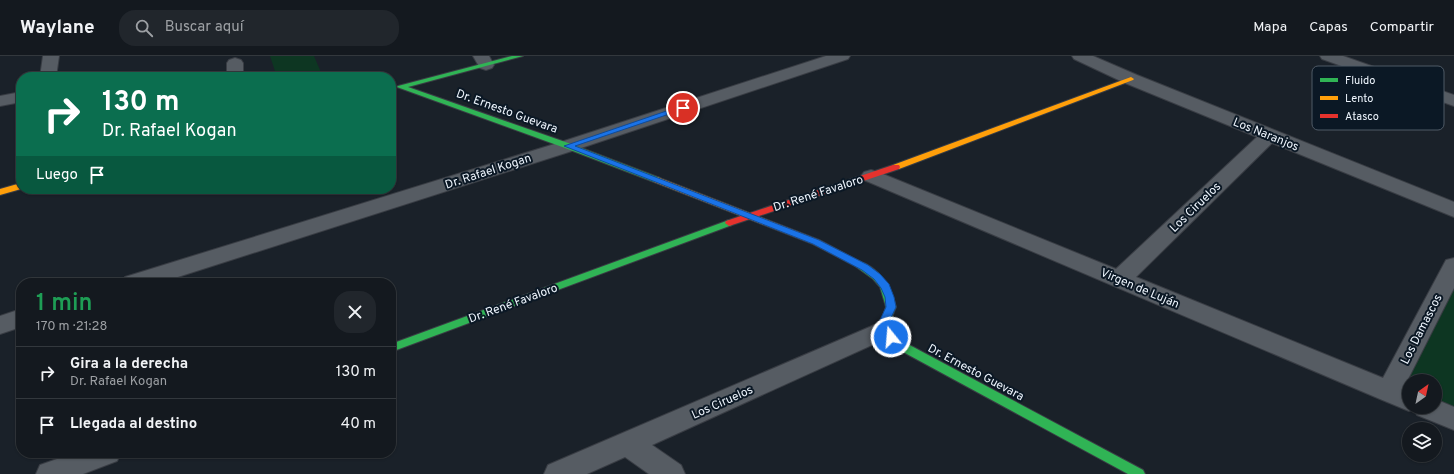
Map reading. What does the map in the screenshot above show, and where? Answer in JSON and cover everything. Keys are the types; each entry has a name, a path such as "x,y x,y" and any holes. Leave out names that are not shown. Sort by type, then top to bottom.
{"street":[{"path":"49,72 51,56"},
{"path":"396,88 483,60 520,56"},
{"name":"Dr. Rafael Kogan","path":"149,278 568,146 842,56"},
{"name":"Los Naranjos","path":"1080,56 1132,79 1454,210"},
{"path":"1328,56 1356,66"},
{"name":"Dr. René Favaloro","path":"396,346 749,216 872,176 1132,79"},
{"name":"Dr. Ernesto Guevara","path":"402,86 568,146 816,242 877,276 885,287 891,307 885,320 886,329 898,344 1135,473"},
{"path":"1444,97 1454,101"},
{"path":"0,102 16,98"},
{"name":"Los Ciruelos","path":"1120,279 1270,135"},
{"name":"Virgen de Luján","path":"872,176 1399,396"},
{"path":"0,192 16,187"},
{"name":"Los Damascos","path":"1399,396 1454,266"},
{"path":"0,325 16,320"},
{"name":"Los Ciruelos","path":"558,474 886,329"},
{"path":"1442,414 1454,419"},
{"path":"627,443 671,474"},
{"path":"50,474 93,458"}],"green space":[{"path":"270,56 314,56 321,72 275,72"},
{"path":"1454,266 1454,419 1442,411 1442,374 1402,374 1402,397 1389,392"}],"traffic: fast":[{"path":"400,87 520,56"},
{"path":"402,87 568,146 657,180"},
{"path":"396,346 729,223"},
{"path":"858,264 876,276 884,286 891,307 886,319 886,327 898,344 1139,474"}],"traffic: slow":[{"path":"896,167 1131,79"},
{"path":"657,180 816,242 858,264"},
{"path":"0,192 16,187"}],"traffic: jam":[{"path":"729,223 896,167"}],"route":[{"path":"683,108 568,146 816,242 865,268 877,276 885,287 889,297 891,307 885,320 886,329 891,337"}]}
